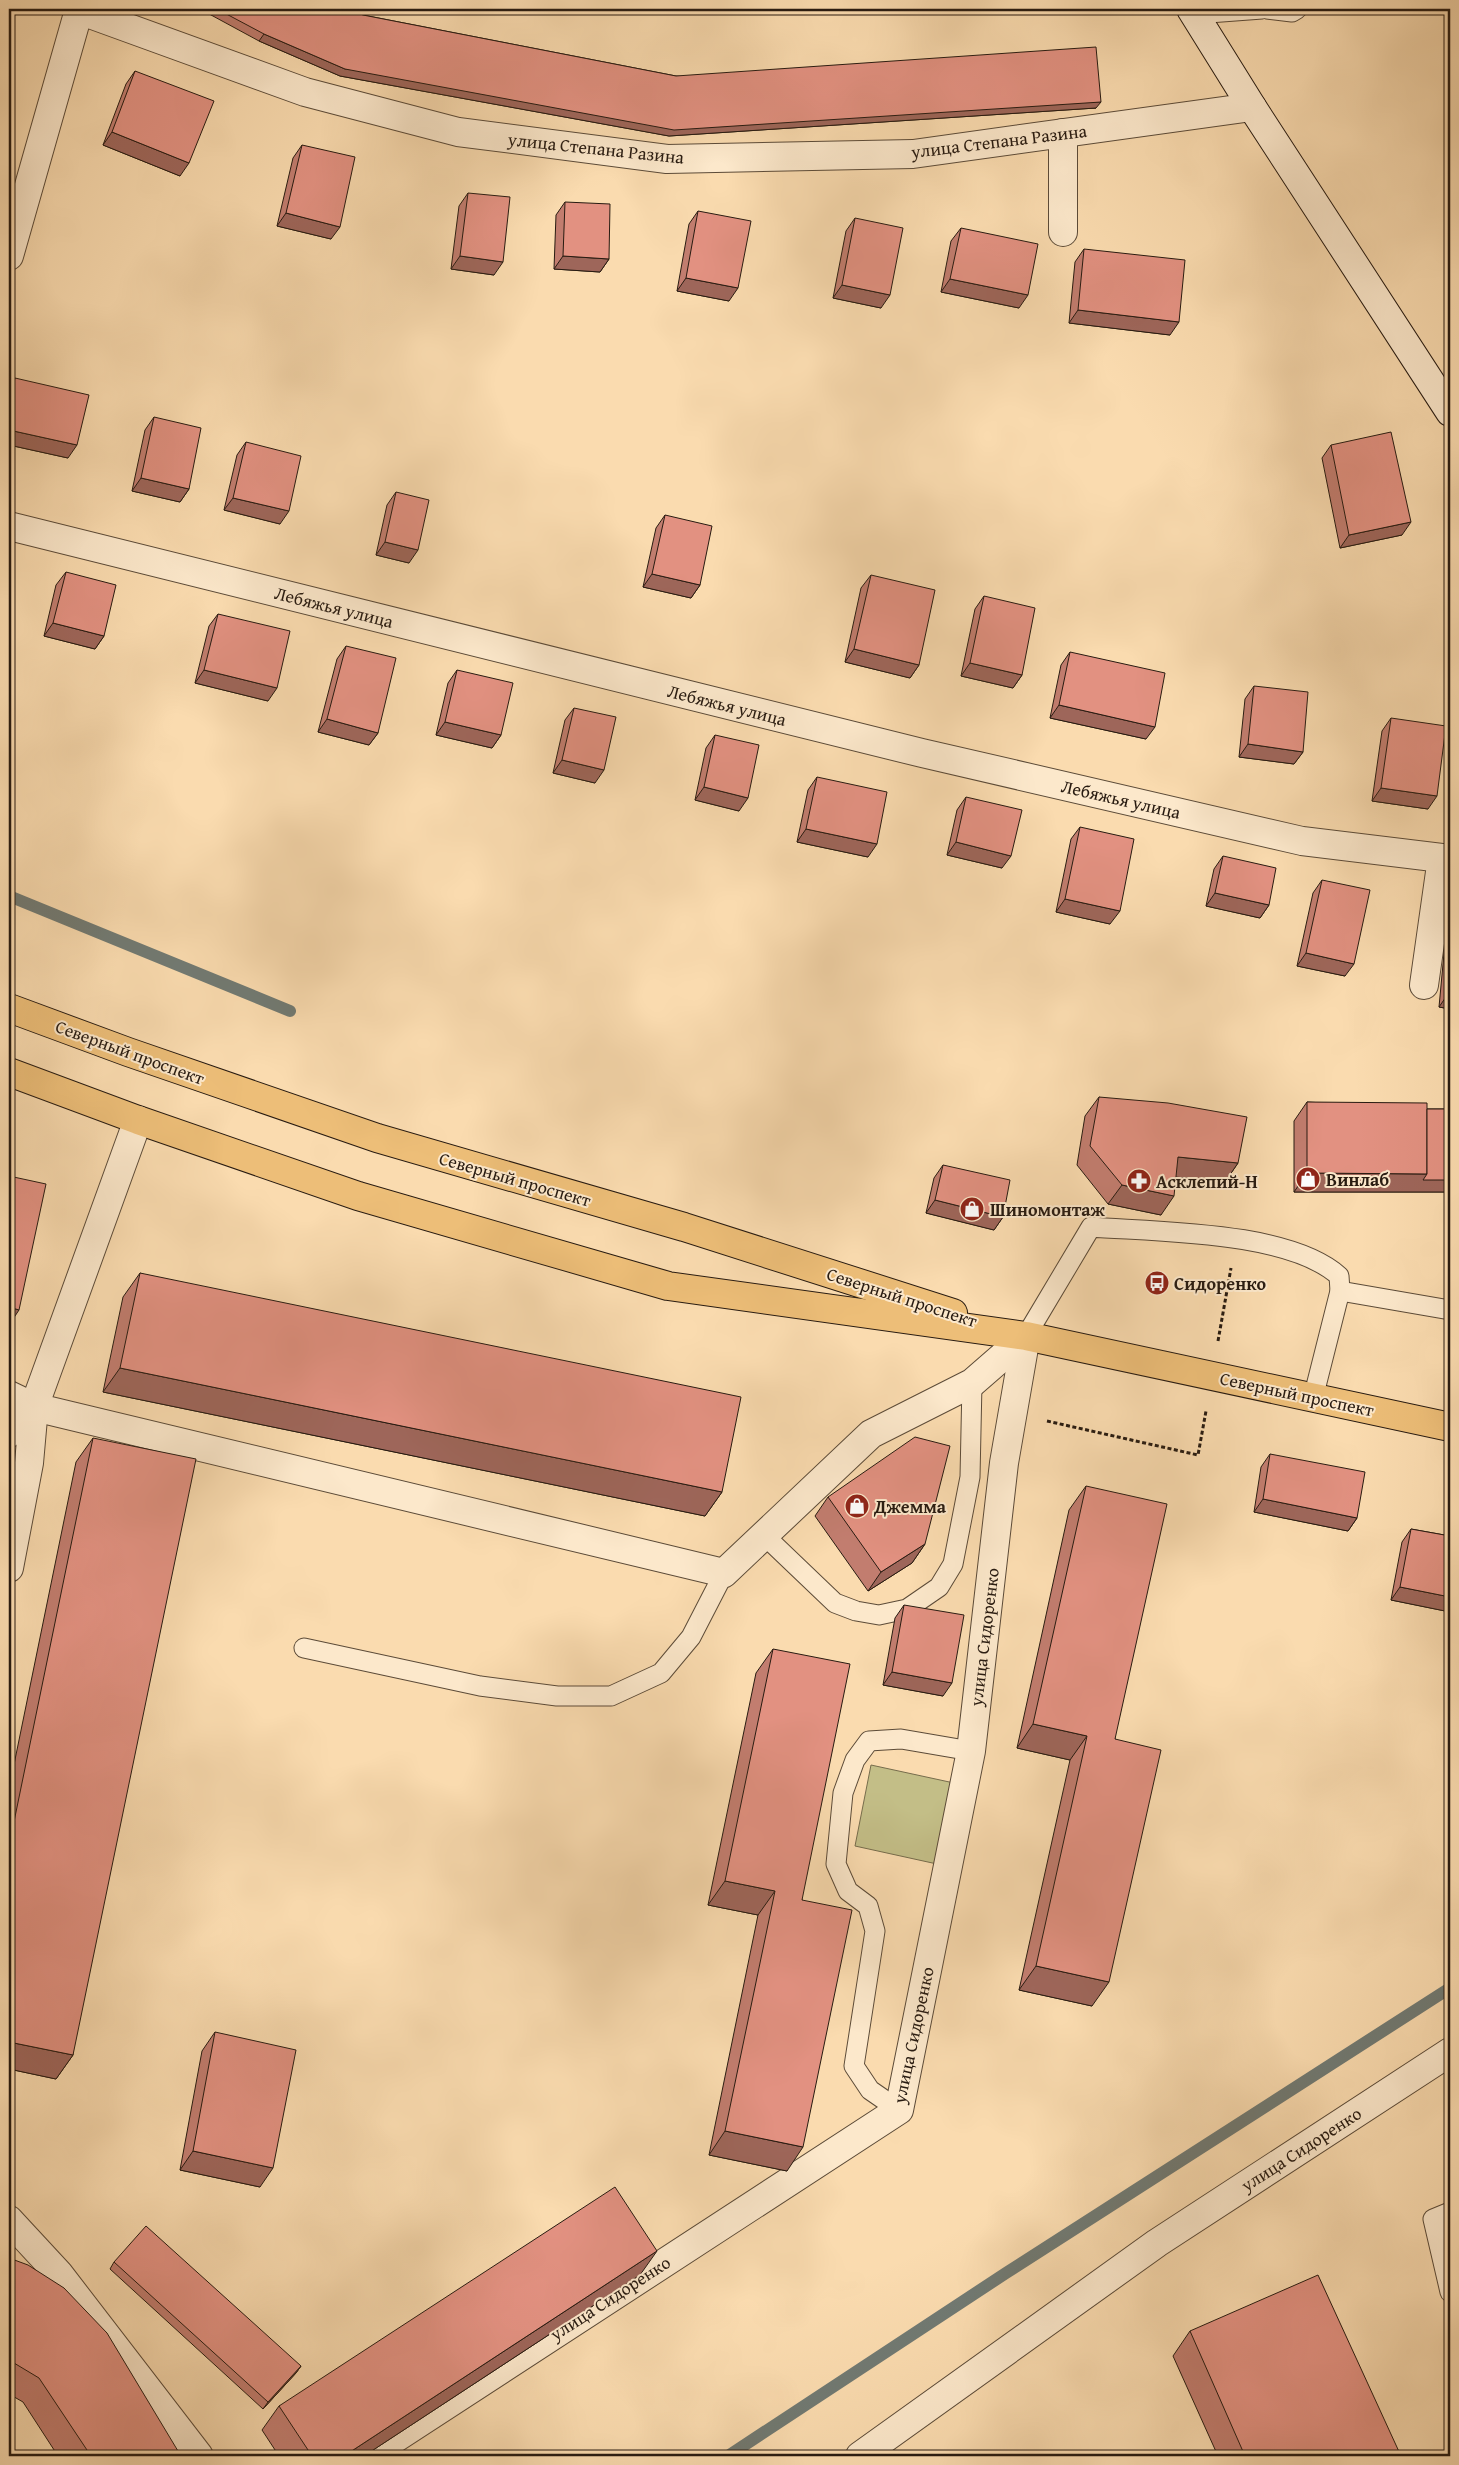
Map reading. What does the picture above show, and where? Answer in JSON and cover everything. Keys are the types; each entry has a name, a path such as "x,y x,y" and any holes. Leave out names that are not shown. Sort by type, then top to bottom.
{"main road":[{"name":"Северный проспект","path":"9,1008 128,1052 377,1138 684,1227 1026,1336"},
{"name":"Северный проспект","path":"9,1072 138,1120 358,1196 668,1286 1026,1336 1450,1427"}],"street":[{"path":"9,256 77,9"},
{"name":"улица Степана Разина","path":"77,9 305,92 458,132 667,159 913,154 1252,107"},
{"path":"1193,11 1252,107 1450,412"},
{"path":"1063,133 1063,232"},
{"name":"Лебяжья улица","path":"9,526 950,760 1302,841 1446,859"},
{"path":"1424,985 1446,859"},
{"path":"9,1568 30,1463 34,1407 138,1120"},
{"path":"9,1395 34,1407 724,1574 871,1434 972,1383 1026,1336"},
{"name":"улица Сидоренко","path":"368,2456 899,2110 971,1751 1004,1463 1026,1336"},
{"path":"9,1433 34,1407"},
{"name":"улица Сидоренко","path":"860,2456 1156,2243 1450,2052"},
{"path":"9,2220 59,2274 199,2456"}],"lane":[{"path":"1193,11 1262,9"},
{"path":"1267,9 1292,12 1297,9"},
{"path":"1026,1336 1091,1227 1236,1238 1276,1246 1327,1265 1339,1276 1340,1292 1313,1398"},
{"path":"1340,1292 1450,1310"},
{"path":"764,1536 835,1602 856,1611 879,1615 906,1608 939,1587 953,1564 970,1477 972,1383"},
{"path":"304,1648 480,1686 556,1696 611,1696 661,1673 691,1637 724,1574"},
{"path":"899,2110 870,2090 854,2066 875,1932 868,1906 848,1891 836,1864 843,1793 855,1760 869,1741 901,1739 971,1751"},
{"path":"1450,2212 1433,2219 1450,2292"}],"shaded area":[{"path":"871,1765 954,1783 937,1864 855,1846"}],"building":[{"path":"217,9 346,9 363,15 676,76 1096,47 1101,102 674,130 345,69 264,34"},
{"path":"135,71 214,101 189,163 112,132"},
{"path":"302,145 355,157 340,227 286,213"},
{"path":"468,193 510,197 503,262 460,256"},
{"path":"565,202 610,204 609,259 563,256"},
{"path":"698,211 751,221 738,288 686,278"},
{"path":"855,218 903,228 890,295 842,285"},
{"path":"961,228 1038,244 1028,295 950,279"},
{"path":"1084,249 1185,260 1179,322 1078,310"},
{"path":"15,378 89,395 77,445 9,430 9,404"},
{"path":"154,417 201,428 189,489 141,478"},
{"path":"1391,432 1411,522 1349,535 1331,445"},
{"path":"246,442 301,456 289,511 233,498"},
{"path":"396,492 429,500 418,550 385,542"},
{"path":"665,515 712,526 700,585 652,574"},
{"path":"66,572 116,585 104,636 53,623"},
{"path":"871,575 935,590 919,665 854,649"},
{"path":"984,596 1035,608 1022,675 970,663"},
{"path":"218,614 290,631 277,688 204,670"},
{"path":"346,646 396,658 378,733 327,719"},
{"path":"1070,652 1165,673 1155,727 1059,705"},
{"path":"457,670 513,683 501,735 445,722"},
{"path":"1254,686 1308,692 1303,752 1248,744"},
{"path":"574,708 616,717 604,770 562,760"},
{"path":"1391,718 1446,726 1437,796 1381,788"},
{"path":"715,735 759,745 748,798 704,787"},
{"path":"817,777 887,792 877,844 806,829"},
{"path":"966,797 1022,810 1011,856 956,842"},
{"path":"1080,827 1134,839 1120,911 1065,899"},
{"path":"1223,856 1276,868 1269,905 1215,893"},
{"path":"1322,880 1370,890 1354,964 1306,953"},
{"path":"1450,973 1450,995 1448,994"},
{"path":"1099,1097 1168,1103 1247,1117 1238,1163 1178,1157 1174,1196 1122,1185 1090,1146"},
{"path":"1307,1102 1427,1103 1427,1174 1307,1173"},
{"path":"1427,1109 1450,1109 1450,1180 1423,1180 1427,1174"},
{"path":"943,1165 1010,1180 1003,1217 935,1200"},
{"path":"9,1176 46,1184 19,1310 9,1307"},
{"path":"140,1273 741,1397 722,1492 120,1368"},
{"path":"915,1437 950,1446 925,1544 881,1572 828,1497"},
{"path":"93,1438 196,1459 73,2055 9,2042 9,1846"},
{"path":"1270,1454 1365,1472 1357,1518 1263,1499"},
{"path":"1086,1486 1167,1504 1115,1739 1161,1750 1109,1982 1036,1966 1087,1736 1033,1724"},
{"path":"1411,1529 1450,1536 1450,1597 1400,1587"},
{"path":"904,1605 964,1615 952,1683 892,1672"},
{"path":"773,1649 850,1664 802,1900 852,1910 803,2147 725,2131 775,1891 725,1881"},
{"path":"215,2032 296,2050 273,2168 193,2151"},
{"path":"615,2187 657,2251 344,2456 312,2456 279,2406"},
{"path":"146,2226 301,2366 268,2402 114,2262"},
{"path":"9,2258 28,2265 64,2288 107,2333 181,2456 91,2456 39,2378 9,2360"},
{"path":"1318,2275 1401,2456 1245,2456 1190,2331"}],"waterway":[{"path":"9,896 290,1011"},
{"path":"728,2456 1006,2273 1450,1988"}],"place":[{"name":"Винлаб","path":"1308,1179"},
{"name":"Асклепий-Н","path":"1139,1181"},
{"name":"Шиномонтаж","path":"972,1209"},
{"name":"Сидоренко","path":"1157,1283"},
{"name":"Джемма","path":"857,1506"}]}
